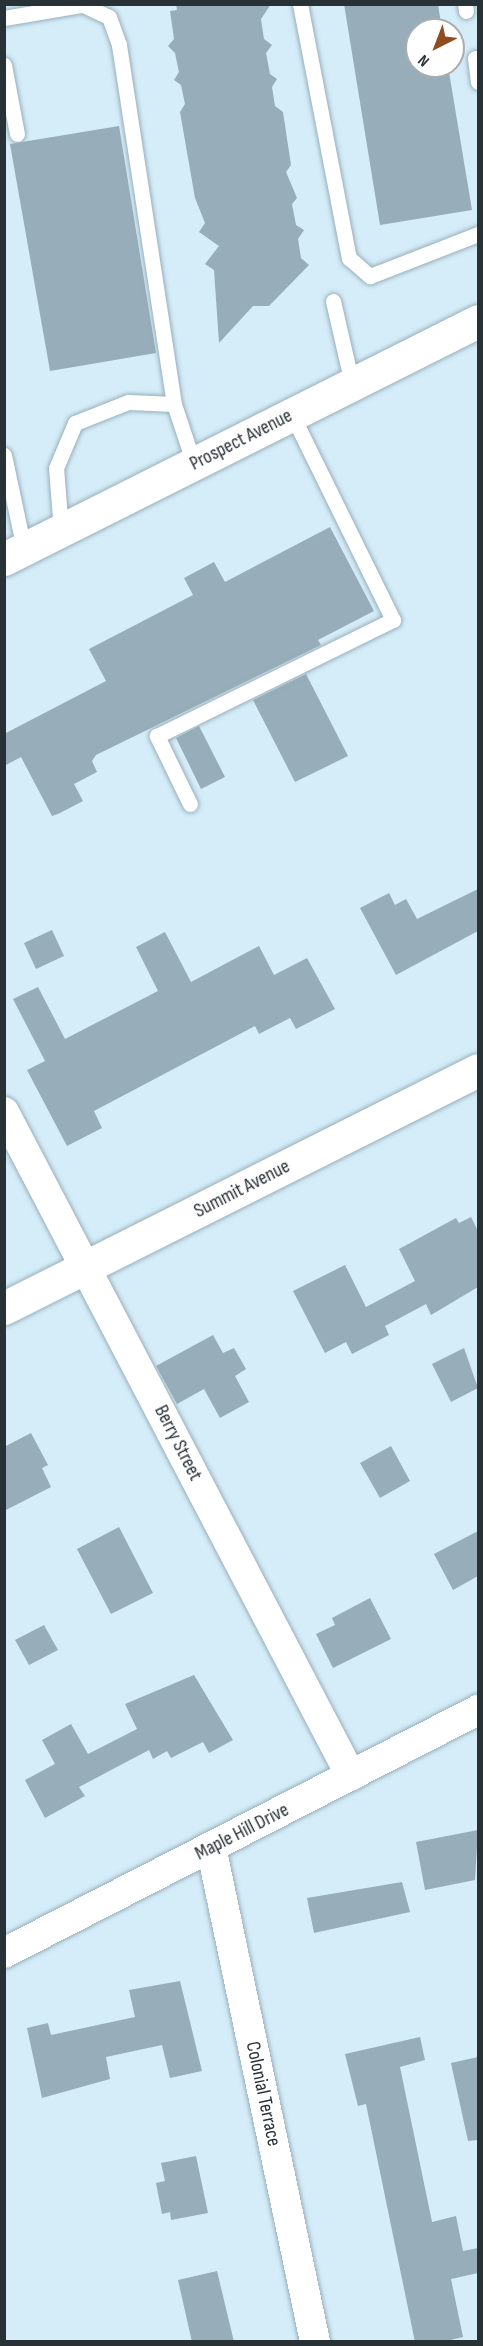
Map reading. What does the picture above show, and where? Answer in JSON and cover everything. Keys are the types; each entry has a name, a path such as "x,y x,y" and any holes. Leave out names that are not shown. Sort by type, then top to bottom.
{"street":[{"name":"Prospect Avenue","path":"14,554 478,321"},
{"name":"Summit Avenue","path":"4,1308 478,1070"},
{"name":"Berry Street","path":"4,1112 351,1776"},
{"name":"Maple Hill Drive","path":"4,1953 478,1710"},
{"name":"Colonial Terrace","path":"211,1847 315,2342"}],"lane":[{"path":"300,4 348,258 370,276 478,234"},
{"path":"4,18 81,5 109,17 119,45 174,404 194,464"},
{"path":"475,58 478,82"},
{"path":"4,65 18,134"},
{"path":"333,301 352,384"},
{"path":"61,531 56,468 75,423 128,402 174,404"},
{"path":"190,804 156,735 393,620 292,415"},
{"path":"4,455 14,554"}],"building":[{"path":"176,4 271,4 261,19 264,39 272,45 266,53 270,74 277,79 272,87 275,106 283,112 291,165 286,172 297,198 292,204 296,225 304,230 298,239 301,258 309,265 269,306 253,306 219,343 214,270 205,264 219,246 199,232 205,223 195,198 180,112 185,104 181,85 174,80 179,72 175,53 168,46 174,39 170,11 177,10"},
{"path":"344,4 438,4 440,18 405,18 405,78 450,78 472,210 380,225"},
{"path":"119,126 156,353 50,371 10,144"},
{"path":"330,527 374,611 318,640 321,645 96,755 92,761 97,772 74,784 83,801 58,814 52,816 21,757 4,766 4,734 106,681 89,649 193,595 184,578 214,562 225,582"},
{"path":"306,674 348,756 295,782 253,700"},
{"path":"199,726 225,777 201,789 176,738"},
{"path":"478,889 478,931 396,975 360,908 389,893 395,905 406,899 417,919"},
{"path":"52,930 64,956 36,969 24,943"},
{"path":"165,932 191,982 259,946 274,975 307,958 335,1009 296,1029 290,1018 259,1034 255,1026 94,1111 102,1128 67,1146 27,1070 45,1061 13,999 38,987 65,1039 158,991 136,947"},
{"path":"471,1217 478,1231 478,1287 431,1315 426,1304 385,1326 389,1335 352,1354 346,1342 325,1353 293,1291 345,1265 366,1307 415,1281 399,1249 456,1218 459,1223"},
{"path":"213,1335 223,1353 234,1348 246,1369 235,1376 249,1402 220,1418 204,1389 177,1404 156,1366"},
{"path":"464,1348 478,1388 451,1402 432,1364"},
{"path":"31,1433 48,1465 42,1468 51,1487 4,1511 4,1447"},
{"path":"391,1446 410,1481 380,1498 360,1463"},
{"path":"119,1527 153,1593 111,1614 77,1549"},
{"path":"478,1531 478,1576 453,1590 434,1554"},
{"path":"370,1598 391,1639 333,1668 316,1634 335,1625 332,1618"},
{"path":"44,1625 58,1650 29,1665 15,1640"},
{"path":"194,1675 233,1740 209,1753 203,1742 171,1758 167,1751 153,1759 149,1750 79,1787 85,1796 45,1818 25,1780 55,1764 42,1740 71,1724 88,1754 137,1729 125,1704"},
{"path":"478,1830 475,1880 425,1890 416,1842"},
{"path":"402,1882 410,1912 314,1933 307,1898"},
{"path":"180,1981 202,2071 170,2078 162,2045 106,2057 110,2079 42,2098 27,2028 48,2023 51,2035 135,2017 129,1990"},
{"path":"420,2037 425,2060 400,2067 432,2222 456,2216 463,2251 478,2248 478,2273 451,2279 463,2337 442,2342 415,2342 366,2104 358,2106 345,2054"},
{"path":"478,2057 478,2140 468,2141 451,2063"},
{"path":"196,2156 208,2213 171,2220 170,2212 162,2214 156,2183 165,2181 161,2163"},
{"path":"217,2271 234,2342 192,2342 178,2280"}]}
